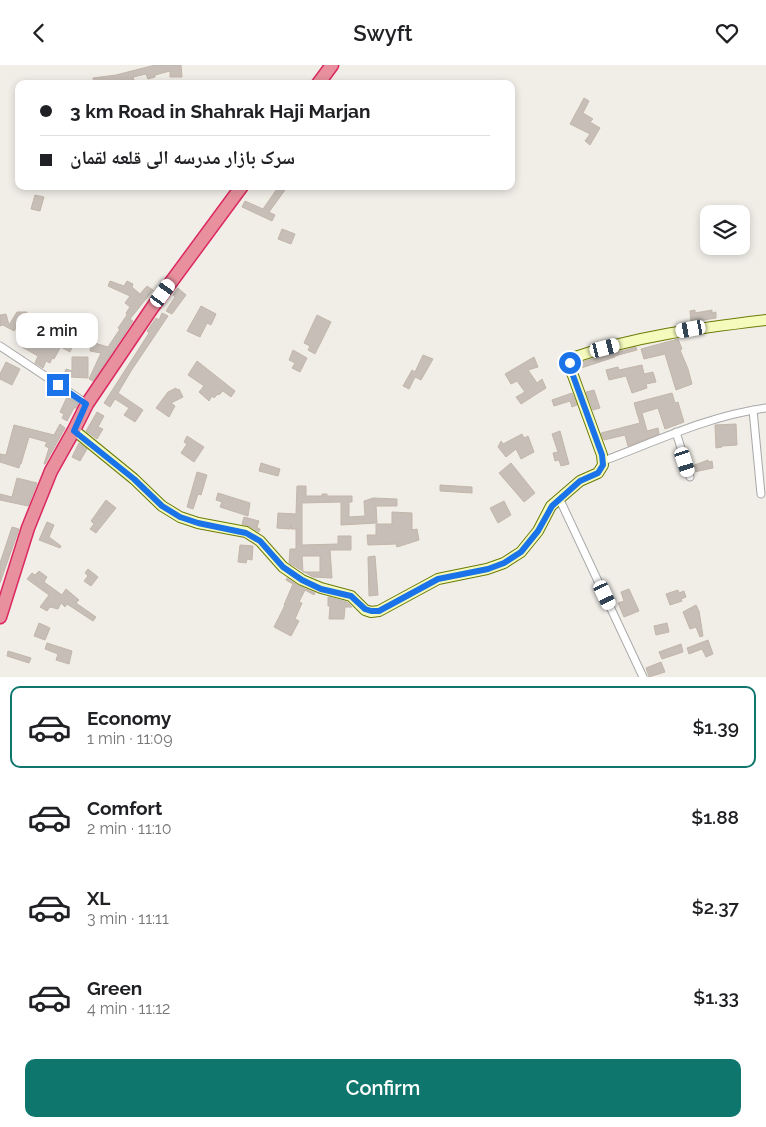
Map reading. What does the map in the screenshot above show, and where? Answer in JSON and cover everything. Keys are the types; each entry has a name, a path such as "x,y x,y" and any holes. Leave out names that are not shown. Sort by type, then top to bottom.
{"highway":[{"path":"321,80 332,65"},
{"path":"0,617 28,528 51,471 74,431 86,404 152,308 239,190"}],"street":[{"path":"74,431 134,479 162,506 180,517 198,523 246,533 260,541 283,567 302,580 321,589 351,596 365,609 379,611 438,579 488,569 504,563 521,552 538,531 552,506 559,498 580,481 598,473 603,465 603,461 571,370 572,358 660,334 706,326 766,320"},
{"path":"0,346 86,404"},
{"path":"603,461 676,432 721,417 766,408"},
{"path":"753,410 761,494"},
{"path":"676,432 690,477"},
{"path":"559,498 642,677"}],"building":[{"path":"155,65 181,65 182,77 170,77 170,71 148,79 146,74 133,77 134,80 93,80 93,78 116,75"},
{"path":"584,98 589,101 583,113 593,119 590,122 600,128 590,145 585,141 590,134 570,124"},
{"path":"276,190 285,190 269,212 275,215 272,221 242,207 245,201 263,209"},
{"path":"35,195 44,197 40,211 31,209"},
{"path":"282,229 295,234 291,244 278,239"},
{"path":"110,281 124,286 127,281 133,284 132,287 140,294 147,286 153,290 130,319 133,321 93,381 89,379 101,353 90,351 91,342 108,347 120,329 118,328 130,307 125,303 130,296 108,286"},
{"path":"178,288 186,295 172,314 166,311 175,297 173,295"},
{"path":"201,306 216,314 211,325 207,323 200,337 187,331"},
{"path":"695,310 695,313 712,310 712,313 716,312 716,318 691,322 690,311"},
{"path":"17,312 27,312 25,319 23,318 14,331 3,325 0,326 0,315 6,314 9,325"},
{"path":"162,313 168,316 118,393 143,410 135,422 124,415 129,408 115,399 110,407 104,403 149,333 147,331 156,318 159,320"},
{"path":"317,315 331,322 315,354 308,350 310,346 304,343"},
{"path":"29,335 60,348 54,359 52,358 50,363 46,361 43,368 35,363 38,356 22,347"},
{"path":"64,335 75,341 70,352 59,346"},
{"path":"678,339 692,384 676,390 665,354 644,359 641,349"},
{"path":"636,347 637,350 578,369 578,363"},
{"path":"293,350 307,358 300,372 292,368 295,363 289,360"},
{"path":"423,355 433,359 421,380 415,377 409,389 403,386 412,370 415,372"},
{"path":"72,357 88,357 88,378 70,377 67,383 62,380 66,369 72,371"},
{"path":"534,357 538,367 528,370 537,383 542,379 546,388 521,404 516,397 525,392 517,381 511,384 505,374"},
{"path":"197,361 235,391 231,397 223,391 214,398 212,396 209,401 199,392 204,386 188,375"},
{"path":"6,362 20,369 12,385 0,379 0,374"},
{"path":"642,365 644,374 653,372 656,382 646,384 647,388 632,393 626,376 609,380 606,370 618,367 619,370"},
{"path":"176,388 177,390 179,389 183,397 171,403 175,406 169,417 156,408 168,392"},
{"path":"594,390 600,408 593,410 586,392"},
{"path":"572,393 577,405 572,407 570,401 554,406 552,400"},
{"path":"672,393 675,403 678,402 684,422 665,429 658,408 642,413 647,431 658,428 659,434 628,446 625,435 604,440 601,433 640,423 634,403"},
{"path":"67,397 78,404 67,421 62,418 64,414 60,412"},
{"path":"97,412 104,416 98,427 103,429 97,439 86,431"},
{"path":"60,424 65,428 45,464 49,448 45,446 47,442 29,437 19,468 0,462 0,454 6,455 14,425 54,435"},
{"path":"736,424 737,445 716,448 715,425"},
{"path":"560,431 569,464 561,466 559,460 555,461 553,453 558,452 552,434"},
{"path":"522,434 524,438 528,436 534,452 521,459 516,449 506,457 498,447 501,441 503,444"},
{"path":"187,436 204,447 194,462 181,453 187,444 184,442"},
{"path":"79,443 87,449 80,461 72,457"},
{"path":"708,460 709,462 712,461 713,468 694,472 692,466"},
{"path":"261,463 280,469 278,476 259,471"},
{"path":"511,463 535,493 524,502 499,473"},
{"path":"197,472 207,475 201,495 198,494 193,509 187,507"},
{"path":"17,478 37,483 28,506 0,500 0,494 12,497"},
{"path":"440,485 472,487 472,493 440,491"},
{"path":"297,486 306,486 306,496 322,496 322,494 327,494 327,496 352,496 352,502 349,502 349,517 365,516 364,501 373,498 397,499 397,506 376,506 377,523 341,525 341,502 302,503 302,545 338,544 338,536 351,536 351,550 330,550 332,578 313,577 304,572 320,572 320,556 302,556 303,571 289,563 290,549 296,549 296,529 291,529 291,525 290,529 277,528 278,513 296,514"},
{"path":"218,493 250,503 248,516 220,507 222,502 216,500"},
{"path":"106,500 116,508 96,533 90,529 94,524 91,521"},
{"path":"504,501 511,515 498,523 490,508"},
{"path":"392,512 412,513 412,530 417,529 419,540 397,547 396,544 368,545 367,535 376,535 376,524 392,524"},
{"path":"244,517 259,521 256,527 260,529 259,532 242,524"},
{"path":"47,522 54,525 49,537 61,546 60,548 39,540"},
{"path":"12,527 19,529 0,583 0,563"},
{"path":"240,545 253,546 252,560 247,559 246,563 238,562"},
{"path":"375,556 378,595 369,596 368,557"},
{"path":"88,569 98,577 91,586 84,581 88,576 85,573"},
{"path":"39,571 47,577 44,582 62,595 66,589 79,600 76,603 96,617 93,621 67,604 65,607 61,603 58,609 50,607 47,611 40,607 49,595 27,579 32,573 35,575"},
{"path":"287,578 315,593 314,595 305,590 299,602 302,603 295,619 299,621 291,636 274,627 293,584 286,580"},
{"path":"629,589 639,611 624,617 618,603 624,601 621,592"},
{"path":"678,590 679,593 684,591 686,597 681,599 682,601 670,605 666,594"},
{"path":"328,597 347,602 352,607 345,607 344,619 329,619 330,606 328,606"},
{"path":"696,605 699,611 703,636 700,637 696,627 690,629 683,612"},
{"path":"39,623 50,628 45,640 34,636"},
{"path":"667,623 669,632 656,635 654,626"},
{"path":"708,640 713,654 706,657 702,649 689,654 687,648"},
{"path":"47,643 72,651 69,664 56,660 58,654 45,649"},
{"path":"681,644 683,652 662,659 659,652"},
{"path":"8,651 31,658 29,663 7,656"},
{"path":"661,662 665,672 649,677 646,668"}],"route":[{"path":"58,385 86,404 74,431 134,479 162,506 180,517 198,523 246,533 260,541 283,567 302,580 321,589 351,596 365,609 379,611 438,579 488,569 504,563 521,552 538,531 552,506 564,493 580,481 598,473 603,465 602,455 570,363"}]}
